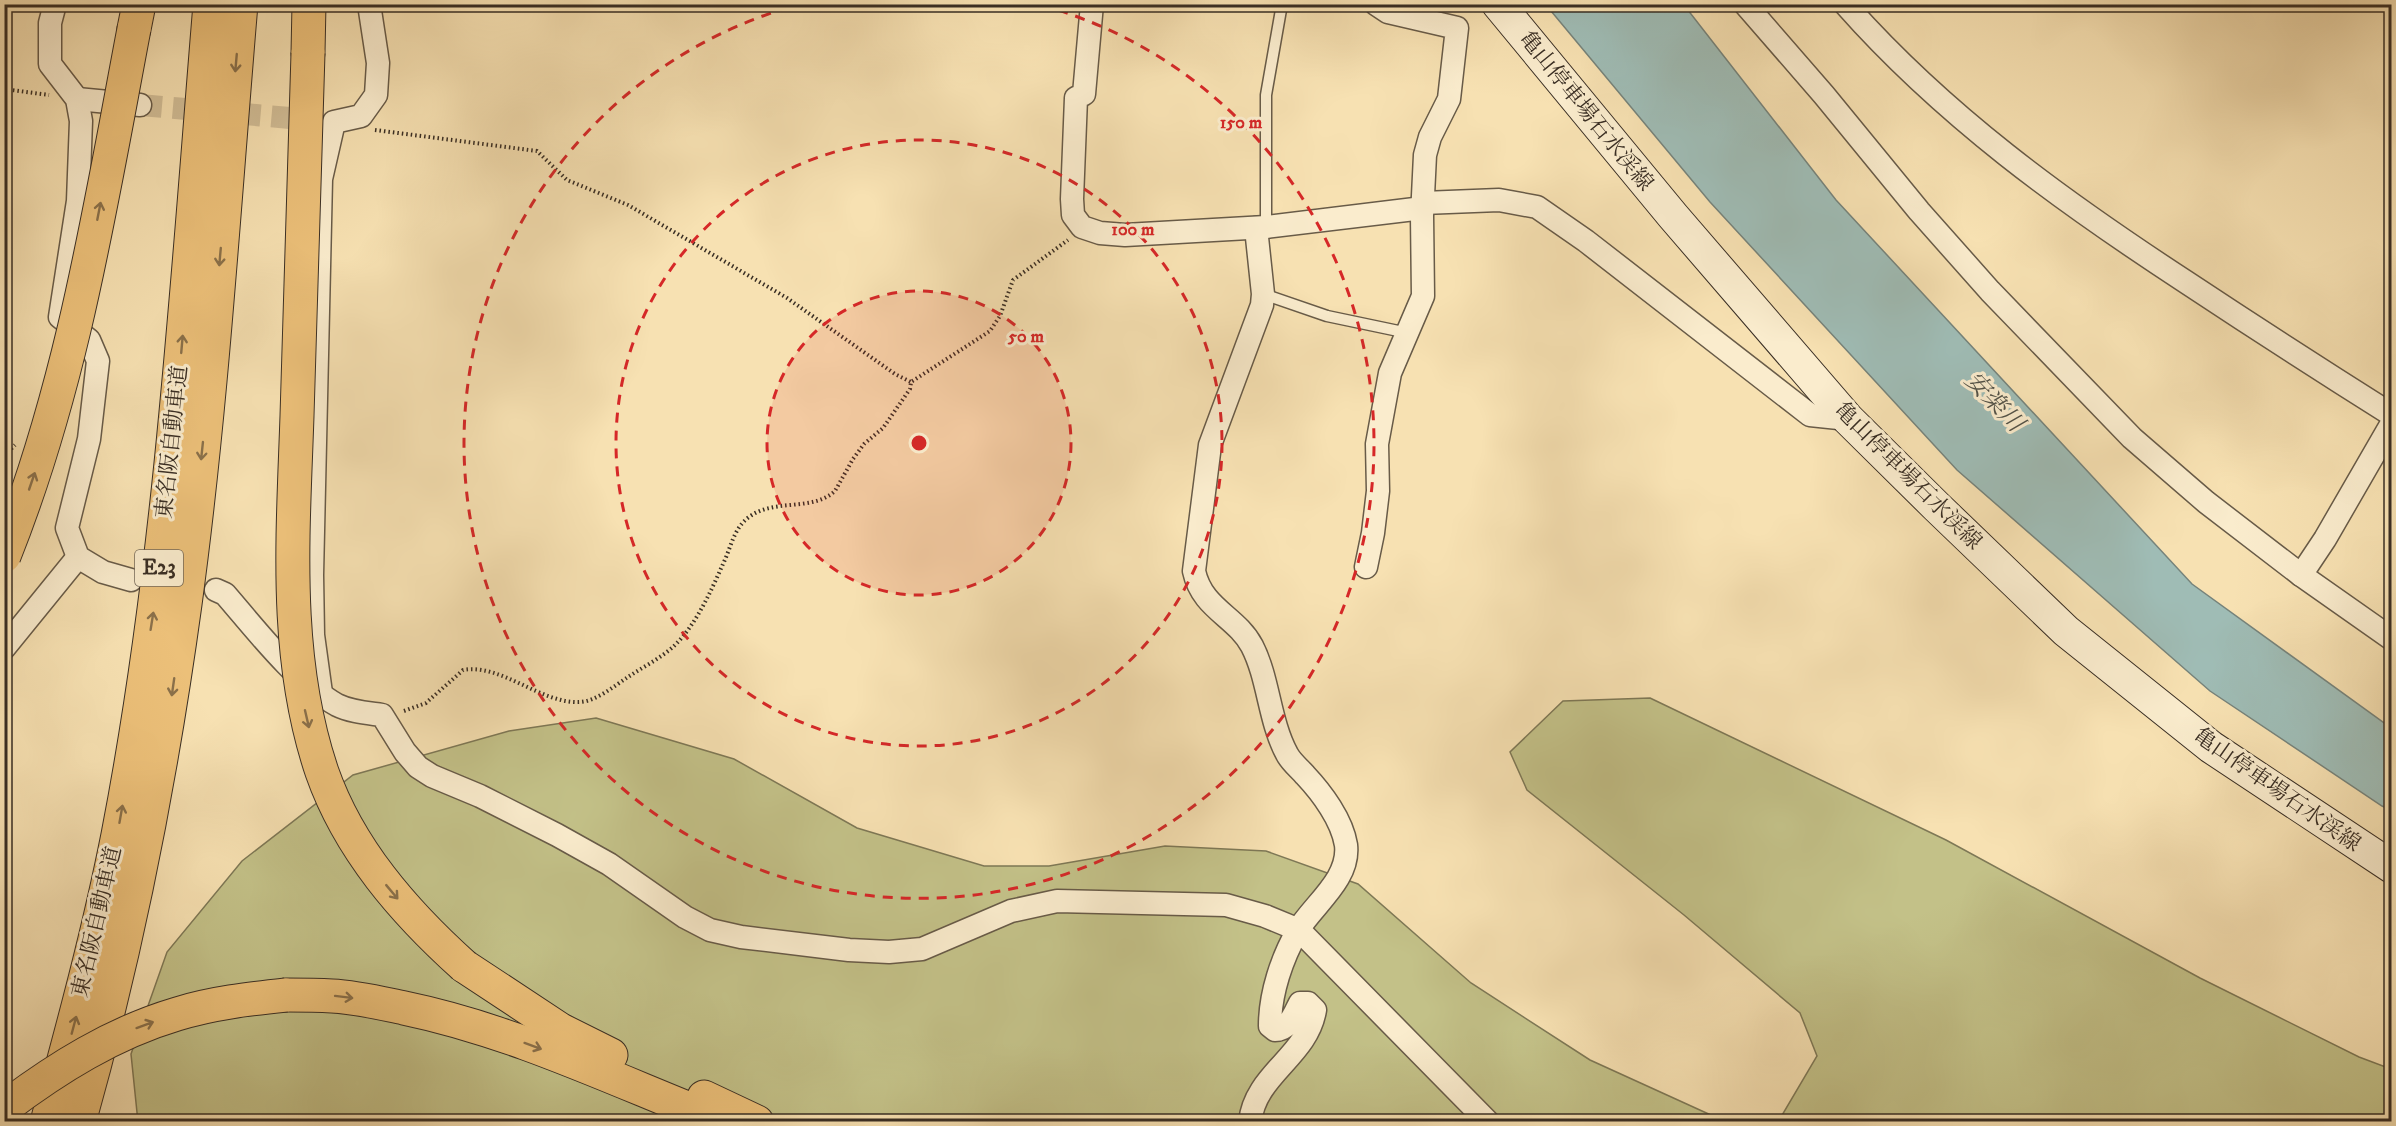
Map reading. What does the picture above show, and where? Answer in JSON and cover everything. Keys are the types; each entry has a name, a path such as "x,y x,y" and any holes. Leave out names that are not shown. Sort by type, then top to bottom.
{"highway":[{"name":"東名阪自動車道","path":"47,1122 76,1014 118,834 155,599 174,433 210,4"},
{"name":"東名阪自動車道","path":"78,1122 103,1037 126,937 169,715 186,602 203,448 241,4"},
{"path":"309,4 292,582 299,682 323,773 337,806 365,857 416,920 464,966 561,1030 757,1122"},
{"path":"4,556 44,446 72,343 136,17"},
{"path":"18,1122 4,1106 80,1056 132,1030 177,1014 212,1005 286,995 369,1000 427,1012 479,1027 569,1059 722,1122"}],"main road":[{"name":"亀山停車場石水渓線","path":"1498,4 1673,216 1848,419 2066,631 2211,747 2391,867"}],"street":[{"path":"55,4 50,23 50,64 76,99 81,121 78,201 60,317 89,340 98,361 89,439 67,528 78,557 102,572 131,580"},
{"path":"290,118 334,122 361,116 376,95 378,63 369,4"},
{"path":"1092,4 1084,94 1076,98 1072,199 1074,215 1082,227 1100,233 1125,235 1261,227 1423,206 1499,200 1537,207 1586,241 1810,415 1848,419"},
{"path":"1366,567 1378,491 1377,444 1390,373 1423,296 1425,155 1430,137 1449,99 1457,28 1388,12 1376,4"},
{"path":"1745,4 1824,95 1919,211 2074,381 2175,476 2301,575 2391,639"},
{"path":"1845,4 1946,105 2010,159 2104,229 2391,415"},
{"path":"76,99 140,105"},
{"path":"321,693 313,635 312,575 321,179 334,122"},
{"path":"1250,1122 1254,1100 1261,1088 1298,1047 1313,1020 1315,1010 1308,1003 1300,1003 1286,1027 1275,1030 1270,1026 1270,1010 1286,952 1311,910 1336,880 1345,864 1343,836 1326,802 1288,756 1273,718 1251,645 1243,634 1210,604 1194,572 1210,445 1262,304 1261,227"},
{"path":"2301,575 2325,539 2391,423"},
{"path":"4,648 78,557"},
{"path":"216,590 225,594 288,666 321,693 338,705 358,712 382,716 405,752 418,767 432,777 480,796 557,835 609,864 685,917 710,930 741,937 849,950 889,952 922,949 1011,911 1057,901 1226,905 1265,916 1299,930 1488,1122"}],"lane":[{"path":"1261,227 1266,95 1282,4"},
{"path":"1263,294 1327,316 1408,333"}],"path":[{"path":"4,89 76,99"},
{"path":"361,116 363,128 537,151 567,180 628,205 787,298 895,374 911,382"},
{"path":"382,716 410,710 426,703 463,670 471,668 493,674 562,701 583,702 602,695 673,647 686,631 724,562 730,543 750,517 772,508 829,497 864,444 883,428 910,389 911,382 990,331 1000,316 1013,280 1056,250 1082,227"}],"shaded area":[{"path":"1650,698 1946,840 2200,978 2359,1057 2391,1069 2391,1121 1759,1121 1781,1117 1817,1056 1800,1013 1684,915 1527,790 1510,752 1563,701"},
{"path":"596,718 734,759 857,828 984,866 1049,866 1165,846 1266,851 1358,884 1471,983 1590,1060 1724,1121 138,1122 131,1054 167,952 242,861 353,775 509,731"}],"water":[{"name":"安楽川","path":"1546,5 1684,5 1836,200 2192,584 2391,728 2391,810 2210,691 1957,470 1710,202"}],"tunnel":[{"path":"140,105 290,118"}]}
